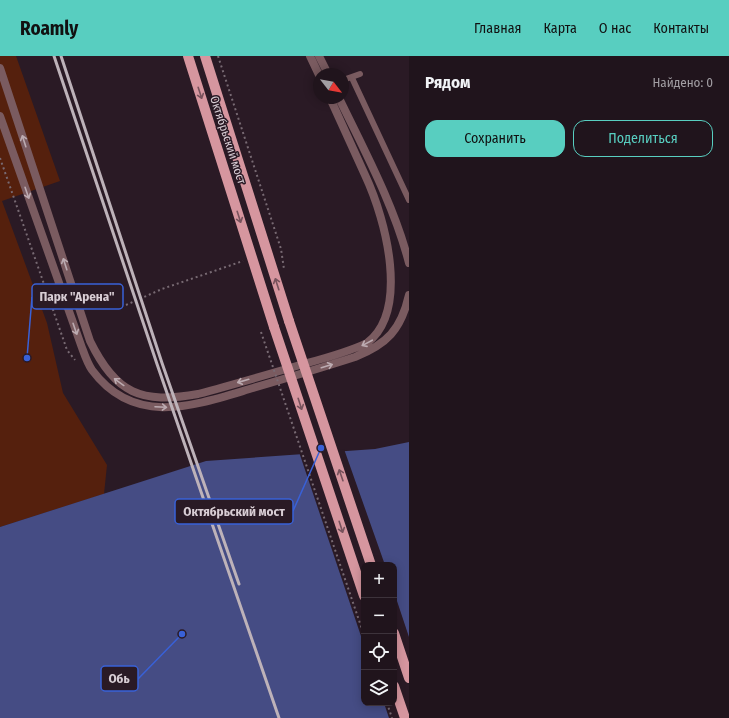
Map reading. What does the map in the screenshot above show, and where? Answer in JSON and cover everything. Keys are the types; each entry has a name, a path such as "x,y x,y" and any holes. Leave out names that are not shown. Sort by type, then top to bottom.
{"main road":[{"name":"Октябрьский мост","path":"188,56 274,327 361,587"},
{"name":"Октябрьский мост","path":"205,56 289,321 370,562"},
{"path":"394,634 409,678"},
{"path":"397,695 405,718"}],"street":[{"path":"310,56 316,68"},
{"path":"319,56 325,68"},
{"path":"0,68 90,341 101,363 115,380 132,391 144,396 178,398 198,394 352,349 368,343 387,328 405,295"},
{"path":"333,104 381,208 398,255"},
{"path":"342,104 390,206 401,233 409,263"},
{"path":"0,116 81,345 91,369 107,388 128,400 142,405 161,408 201,404 355,357 372,350 393,333 405,313 405,295"}],"lane":[{"path":"349,79 360,74"},
{"path":"352,78 409,200"}],"path":[{"path":"218,56 280,249 285,272"},
{"path":"0,158 67,350 77,362"},
{"path":"126,305 162,289 243,261"},
{"path":"261,332 364,634"},
{"path":"388,706 392,718"}],"shaded area":[{"path":"0,56 16,56 60,181 2,201 47,323 63,393 107,465 104,494 0,527"}],"water":[{"path":"409,442 409,718 0,718 0,527 206,461 375,449"}],"pier":[{"path":"344,449 384,562 361,562 361,636 299,452"},
{"path":"397,601 409,637 409,718 389,718 385,706 397,706"}],"railway":[{"path":"54,56 157,364 279,718"},
{"path":"61,56 162,363 239,584"}],"place":[{"name":"Парк \"Арена\"","path":"27,358"},
{"name":"Октябрьский мост","path":"321,448"},
{"name":"Обь","path":"182,634"}]}
